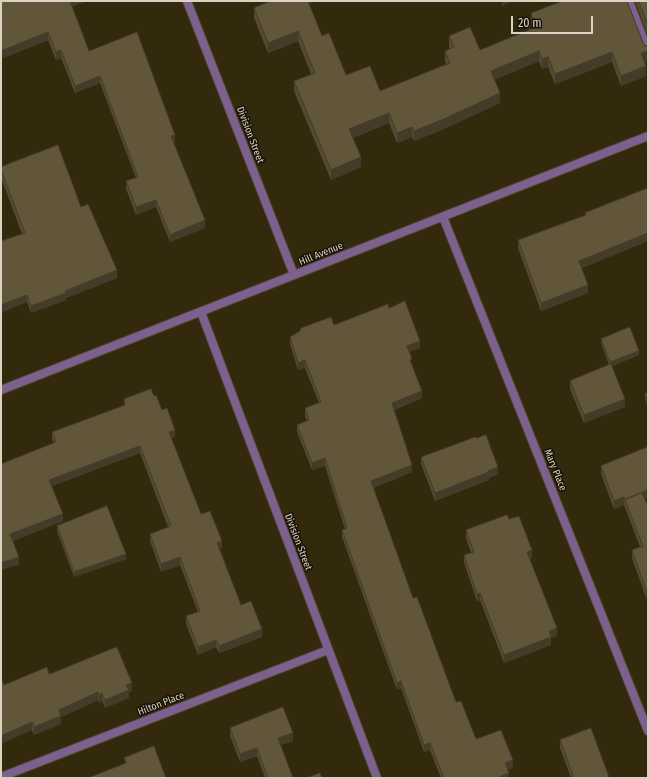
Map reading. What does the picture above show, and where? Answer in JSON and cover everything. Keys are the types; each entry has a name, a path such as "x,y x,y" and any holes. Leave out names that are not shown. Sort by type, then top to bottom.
{"street":[{"name":"Division Street","path":"187,1 294,275"},
{"path":"629,1 648,51"},
{"name":"Hill Avenue","path":"1,390 648,136"},
{"name":"Mary Place","path":"444,217 648,730"},
{"name":"Division Street","path":"201,312 377,778"},
{"name":"Hilton Place","path":"1,777 328,650"}],"building":[{"path":"1,1 70,1 89,51 137,32 175,135 171,136 205,220 170,235 156,200 136,207 126,181 138,177 100,76 75,86 61,50 56,52 48,32 1,51"},
{"path":"271,1 308,1 322,36 329,33 346,75 370,66 380,91 450,63 445,51 454,47 449,36 470,27 480,50 536,27 531,13 562,1 627,1 644,45 648,46 648,51 641,53 646,66 621,76 612,52 555,74 548,57 542,59 539,51 491,71 500,93 444,119 414,131 412,127 397,133 389,113 349,129 361,157 331,170 294,81 315,73 298,31 268,43 254,8"},
{"path":"639,1 648,1 648,25"},
{"path":"58,145 81,207 88,204 117,270 65,291 66,293 31,306 27,295 1,305 1,241 25,233 1,167"},
{"path":"648,188 648,233 579,261 588,285 541,303 518,240 586,215 585,213"},
{"path":"405,301 420,341 407,346 412,359 410,360 422,391 392,403 412,465 371,481 413,598 417,597 456,702 461,701 476,739 501,730 513,760 505,763 509,773 499,778 444,778 430,743 424,745 401,681 397,683 342,530 347,528 325,458 312,463 297,425 309,420 305,408 321,402 305,360 298,363 290,337 300,331 301,328 331,317 334,325 388,304 389,308"},
{"path":"630,327 639,351 610,362 601,339"},
{"path":"611,364 625,399 584,415 570,381"},
{"path":"151,389 154,396 156,395 162,410 167,408 175,430 169,432 201,514 210,511 222,541 217,543 241,605 251,601 262,629 219,646 216,640 198,647 186,616 200,611 180,557 161,564 150,534 171,526 140,446 49,480 63,514 10,534 19,557 1,563 1,464 56,442 52,432 125,405 124,399"},
{"path":"648,393 648,403 645,394"},
{"path":"486,435 498,467 435,493 421,457 475,437"},
{"path":"648,447 648,490 625,499 624,497 614,501 601,466"},
{"path":"642,493 648,506 648,589 646,590 632,550 643,546 625,500"},
{"path":"107,506 126,554 74,572 57,526"},
{"path":"507,515 509,519 519,516 532,550 527,552 557,628 549,631 551,637 504,655 480,593 477,594 464,555 474,552 466,530"},
{"path":"117,647 132,683 126,685 129,690 105,700 102,693 99,695 98,692 59,710 61,716 34,727 32,722 1,736 1,678 4,685 47,667 49,674"},
{"path":"283,707 293,733 278,738 293,778 268,778 257,748 240,754 230,728"},
{"path":"591,728 609,777 574,778 560,740"},
{"path":"154,746 166,778 88,778 126,763 124,758"},
{"path":"320,773 322,778 307,778"}]}
